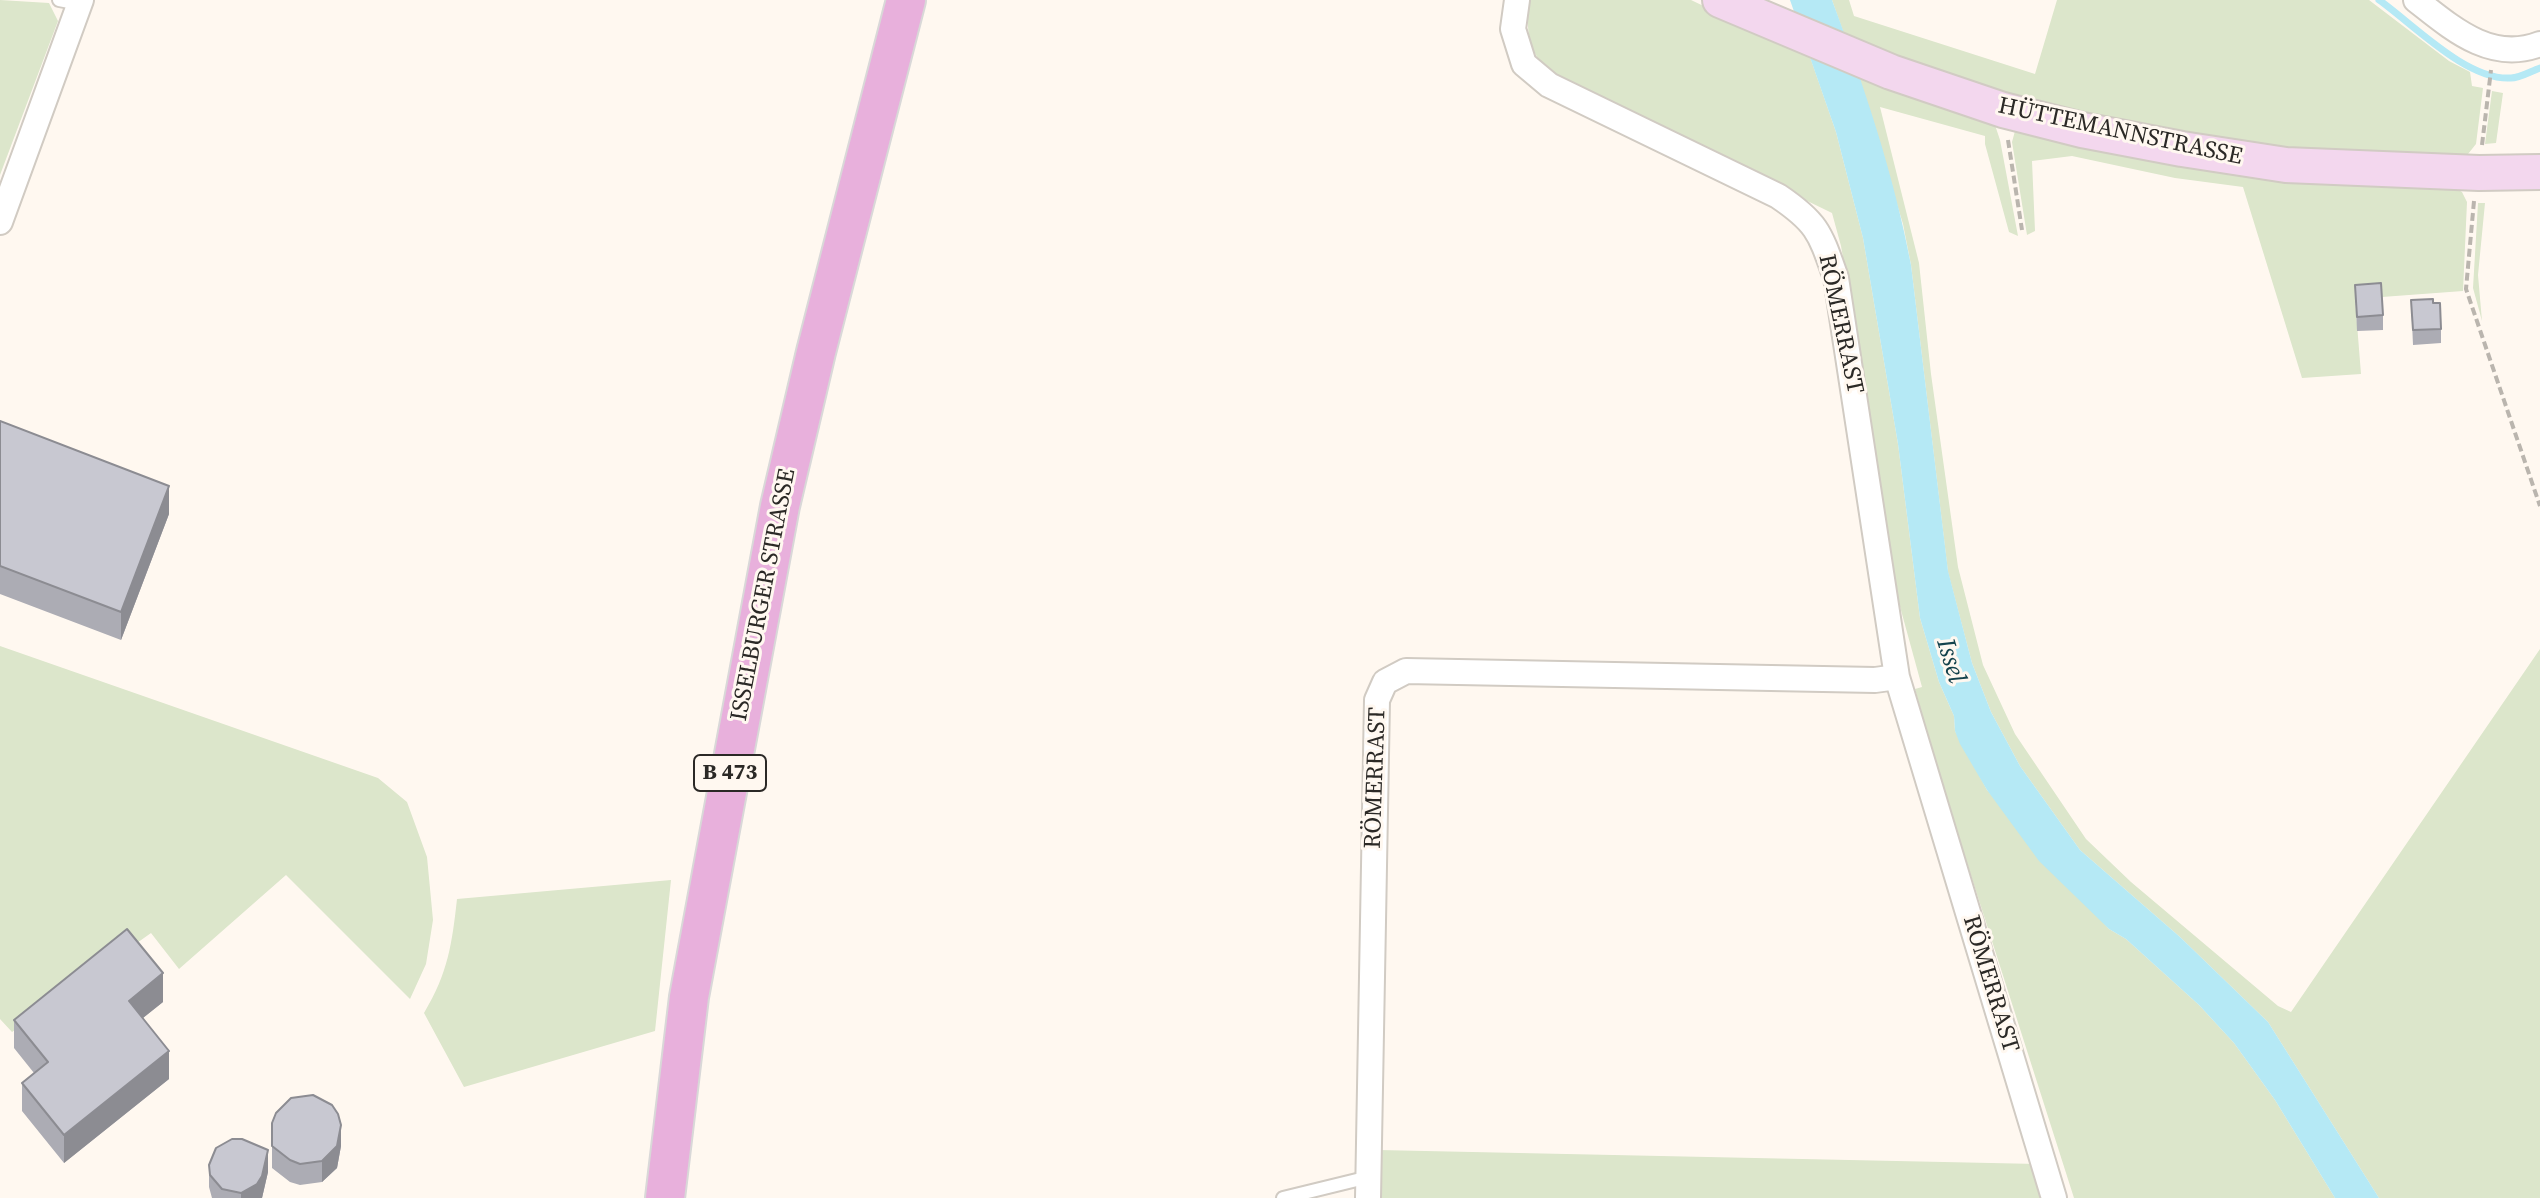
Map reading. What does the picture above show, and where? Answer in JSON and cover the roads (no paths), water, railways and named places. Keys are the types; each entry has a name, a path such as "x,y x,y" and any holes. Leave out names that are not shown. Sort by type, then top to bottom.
{"main road":[{"name":"ISSELBURGER STRASSE","path":"665,1198 689,997 780,506 906,0"},
{"name":"HÜTTEMANNSTRASSE","path":"1720,0 1891,72 2003,110 2082,130 2286,165 2479,173 2540,172"}],"street":[{"name":"RÖMERRAST","path":"1517,0 1513,29 1524,64 1549,85 1778,196 1805,215 1821,237 1836,278 1897,677 2054,1198"},
{"path":"2416,0 2458,33 2494,50 2529,48 2540,44"},
{"path":"0,222 74,1"},
{"name":"RÖMERRAST","path":"1369,1188 1377,700 1385,682 1406,671 1875,680 1897,677"}],"lane":[{"path":"1283,1198 1369,1188"}],"water":[{"name":"Issel","path":"1790,0 1832,0 1887,164 1911,265 1948,571 1972,663 1991,712 2020,766 2080,850 2180,937 2268,1022 2379,1198 2335,1198 2275,1100 2234,1043 2199,1005 2126,939 2109,929 2039,861 1987,790 1960,744 1954,716 1939,682 1920,618 1898,444 1863,238 1836,132"}],"waterway":[{"path":"2379,0 2441,49 2477,70 2511,78 2540,68"}]}
